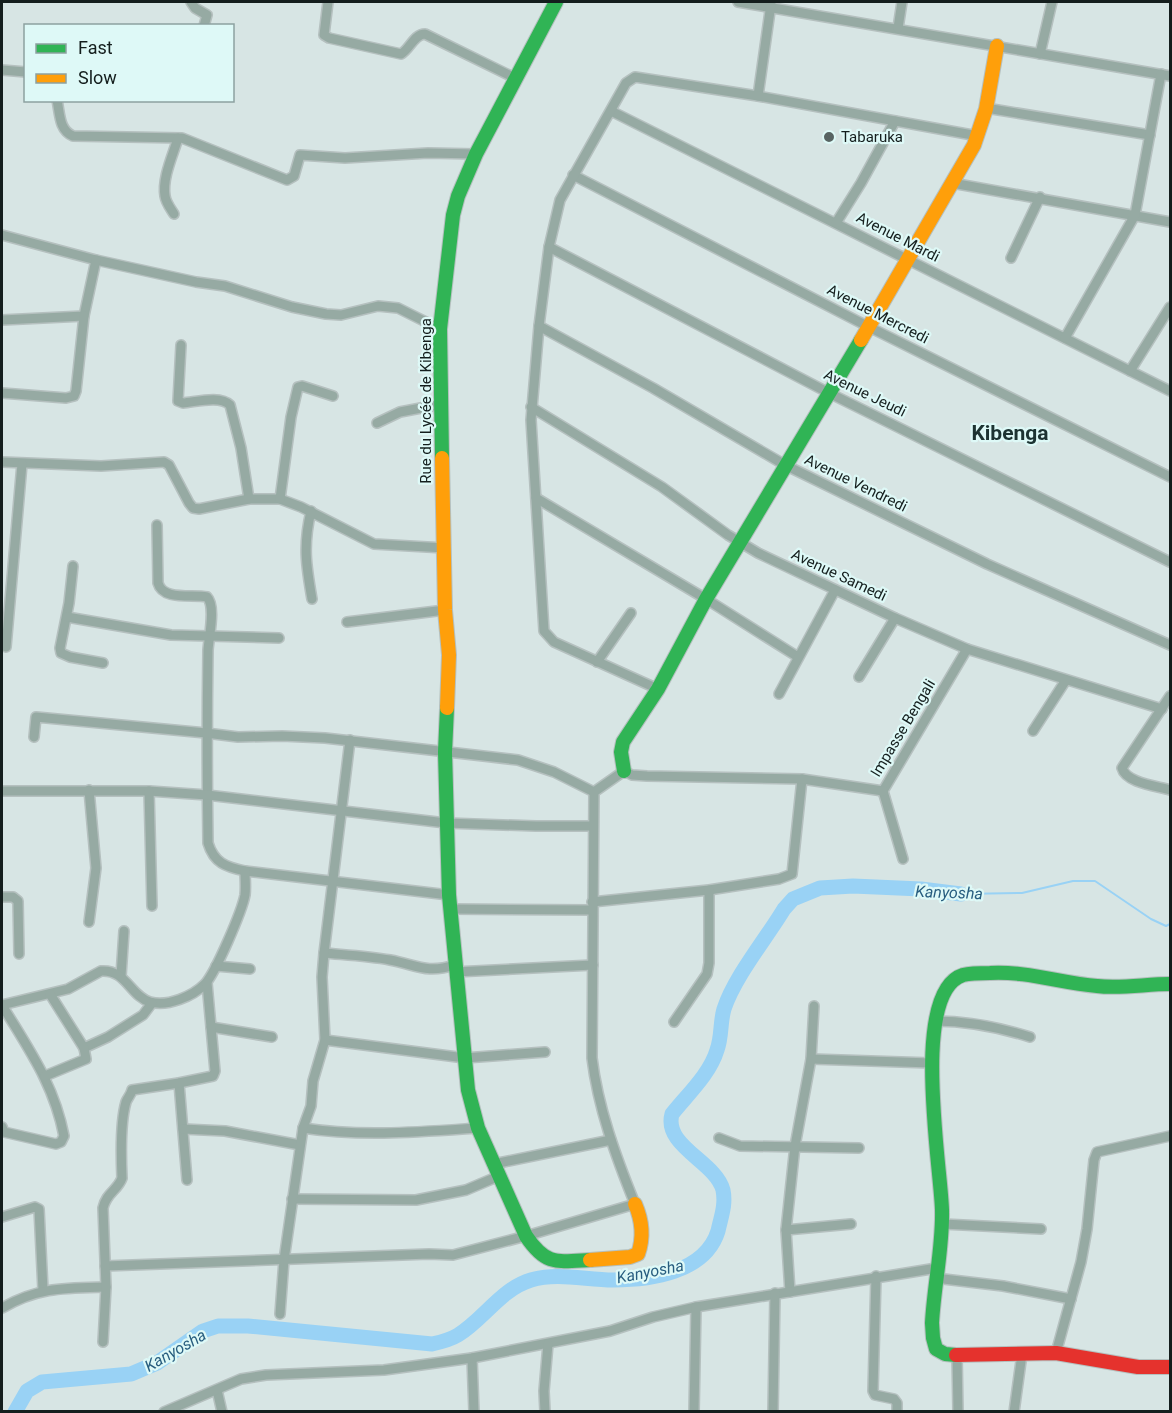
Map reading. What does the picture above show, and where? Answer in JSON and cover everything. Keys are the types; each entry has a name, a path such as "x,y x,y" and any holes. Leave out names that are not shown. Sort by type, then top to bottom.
{"street":[{"path":"191,2 195,8 207,15 205,24"},
{"path":"328,2 323,29 324,35 329,38 401,54 418,36 425,34 517,79"},
{"name":"Rue du Lycée de Kibenga","path":"556,2 476,154 458,196 453,215 440,329 445,610 448,655 446,823 450,902 468,1090 478,1128 526,1236 546,1260 556,1262 630,1257 639,1254 641,1243 640,1214 635,1204"},
{"path":"738,2 771,4 1166,75 1150,135 1135,214 1065,338"},
{"path":"898,28 902,2"},
{"path":"1040,54 1053,2"},
{"path":"758,96 771,4"},
{"path":"624,771 621,753 623,742 658,688 706,599 909,259 978,136 986,108 997,46"},
{"path":"2,70 24,72"},
{"path":"658,688 554,642 544,632 531,434 538,326 555,213 573,175 626,83 635,77 758,96 978,136"},
{"path":"57,102 63,128 74,136 178,138 287,180 294,176 300,155 345,158 428,153 476,154"},
{"path":"986,108 1150,135"},
{"name":"Avenue Mardi","path":"611,111 1170,391"},
{"path":"836,223 895,121"},
{"path":"174,214 165,199 165,191 178,138"},
{"name":"Avenue Mercredi","path":"573,175 869,327 1170,477"},
{"path":"952,183 1170,222"},
{"path":"1011,258 1040,197"},
{"path":"2,235 96,260 196,282 225,286 292,307 326,314 341,315 378,306 398,308 440,329"},
{"name":"Avenue Jeudi","path":"549,247 829,393 1170,562"},
{"path":"2,393 66,398 74,396 84,316 96,260"},
{"path":"1130,371 1170,307"},
{"path":"2,320 84,316"},
{"name":"Avenue Vendredi","path":"538,326 653,388 785,465 987,564 1170,645"},
{"path":"181,345 178,401 183,403 220,400 227,401 230,405 241,448 249,499"},
{"path":"280,499 297,389 302,386 333,396"},
{"path":"377,423 400,412 442,404"},
{"name":"Avenue Samedi","path":"531,407 662,487 740,543 836,590 967,649 1162,710"},
{"path":"2,462 101,466 164,462 169,465 193,508 249,499 280,499 378,545 444,548"},
{"path":"6,647 22,464"},
{"path":"536,498 706,599 798,657"},
{"path":"311,512 305,541 305,555 312,598"},
{"path":"157,525 160,590 166,594 205,596 209,598 212,606 208,636 206,733 208,843 217,862 227,867 450,902 592,906 709,890 779,879 792,874 802,779"},
{"path":"73,567 61,653 70,657 103,663"},
{"path":"780,694 836,590"},
{"path":"347,622 445,610"},
{"path":"597,662 631,613"},
{"path":"67,617 171,635 279,638"},
{"path":"859,676 895,618"},
{"name":"Impasse Bengali","path":"903,859 883,791 967,649"},
{"path":"1033,731 1066,680"},
{"path":"1170,696 1122,768 1126,776 1170,790"},
{"path":"34,737 36,717 225,736 303,736 350,740 518,760 554,772 594,792"},
{"path":"280,1314 284,1260 300,1145 311,1106 313,1081 326,1040 322,977 324,952 350,740"},
{"path":"624,771 632,775 647,776 802,779 883,791"},
{"path":"594,792 624,771"},
{"path":"89,790 96,867 89,922"},
{"path":"2,791 149,791 207,795 446,823 593,826"},
{"path":"149,791 152,906"},
{"path":"105,1266 429,1254 453,1256 635,1204 611,1140 593,1069 594,792"},
{"path":"2,1127 4,1132 56,1144 64,1136 60,1114 45,1076 2,1005 50,994 82,982 101,971 114,972 121,976 140,995 152,1003 171,1002 195,993 207,982 216,966 243,902 245,871"},
{"path":"674,1022 707,974 709,890"},
{"path":"2,897 14,897 18,901 19,954"},
{"path":"121,976 124,930"},
{"path":"324,952 392,960 423,969 593,965"},
{"path":"216,966 250,969"},
{"path":"1170,984 1107,987 1084,985 1017,972 965,974 956,978 948,986 941,1002 935,1021 931,1063 943,1224 932,1320 936,1349 940,1353 957,1355 1056,1353 1138,1367 1170,1367"},
{"path":"103,1342 106,1287 103,1208 107,1196 122,1178 123,1118 127,1100 132,1090 213,1076 215,1071 207,982"},
{"path":"45,1076 86,1059 84,1048 50,994"},
{"path":"84,1048 108,1037 143,1015 152,1003"},
{"path":"790,1292 786,1230 795,1146 811,1059 814,1006"},
{"path":"935,1021 996,1026 1030,1037"},
{"path":"211,1027 272,1037"},
{"path":"326,1040 465,1058 545,1052"},
{"path":"811,1059 931,1063"},
{"path":"179,1083 186,1180"},
{"path":"303,1128 338,1134 423,1133 478,1128"},
{"path":"183,1129 225,1131 300,1145"},
{"path":"1056,1353 1087,1229 1094,1160 1097,1152 1170,1136"},
{"path":"719,1138 740,1146 859,1148"},
{"path":"292,1199 416,1200 466,1190 496,1170 611,1140"},
{"path":"2,1217 35,1208 39,1209 43,1290"},
{"path":"786,1230 851,1224"},
{"path":"943,1224 1041,1229"},
{"path":"164,1412 241,1379 266,1375 384,1370 472,1358 610,1331 653,1317 696,1307 876,1276 936,1273 1071,1299"},
{"path":"876,1276 873,1391 875,1395 894,1399 897,1402 897,1412"},
{"path":"2,1308 18,1299 43,1290 106,1287"},
{"path":"773,1412 775,1293"},
{"path":"694,1412 696,1307"},
{"path":"544,1412 548,1344"},
{"path":"1014,1412 1022,1354"},
{"path":"957,1355 958,1412"},
{"path":"472,1358 474,1412"},
{"path":"217,1390 222,1412"}],"waterway":[{"name":"Kanyosha","path":"961,894 1022,893 1073,881 1095,881 1151,919 1166,926 1170,924"},
{"name":"Kanyosha","path":"15,1412 27,1391 42,1382 131,1374 157,1363 203,1331 218,1326 248,1326 432,1344 458,1335 511,1290 531,1280 551,1277 628,1280 659,1276 689,1265 711,1245 718,1231 724,1195 718,1180 711,1171 682,1145 675,1135 671,1125 672,1114 698,1084 714,1059 719,1045 724,1009 729,996 784,909 793,899 820,888 853,886 921,889 961,894"}],"traffic: fast":[{"path":"442,458 440,329 453,215 458,196 476,154 556,2"},
{"path":"624,771 621,752 623,742 658,689 706,599 861,340"},
{"path":"447,708 445,752 449,895 468,1090 478,1128 526,1236 533,1246 553,1260 590,1260"},
{"path":"956,1355 945,1354 936,1349 932,1323 942,1210 934,1121 933,1045 937,1013 947,988 963,975 973,973 1031,975 1106,987 1170,984"}],"traffic: slow":[{"path":"861,340 974,145 986,109 997,46"},
{"path":"442,458 445,610 449,655 447,708"},
{"path":"590,1260 630,1257 638,1254 641,1229 635,1204"}],"traffic: jam":[{"path":"956,1355 1056,1353 1138,1367 1170,1367"}],"place":[{"name":"Tabaruka","path":"829,137"}],"district":[{"name":"Kibenga","path":"1010,433"}]}
